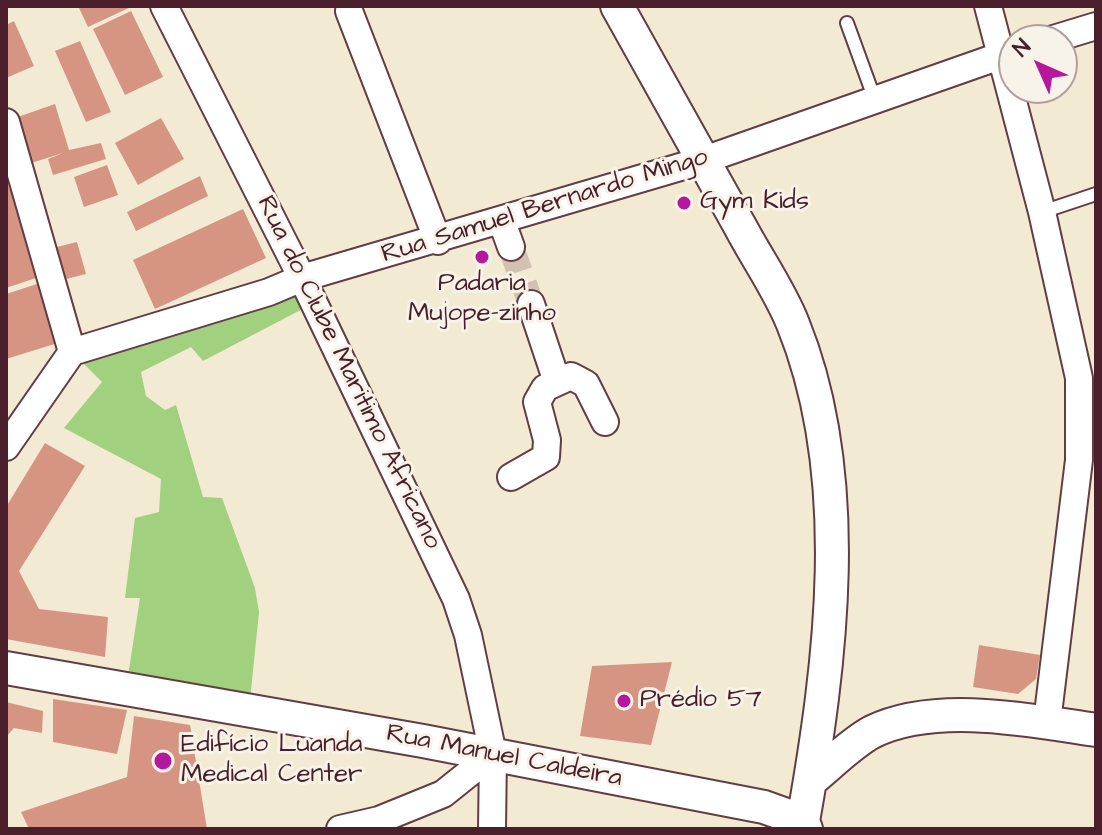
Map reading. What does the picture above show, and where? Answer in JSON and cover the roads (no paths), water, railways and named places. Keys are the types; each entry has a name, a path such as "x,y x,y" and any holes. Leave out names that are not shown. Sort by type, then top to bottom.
{"street":[{"name":"Rua do Clube Maritimo Africano","path":"164,6 302,278 456,599 468,635 493,754 492,829"},
{"path":"617,6 792,322 820,411 828,454 831,516 823,702 803,826"},
{"path":"988,6 998,33"},
{"path":"349,11 438,241"},
{"name":"Rua Samuel Bernardo Mingo","path":"72,352 269,292 302,278 438,241 506,234 704,160 998,57"},
{"path":"1017,104 1076,356 1081,423 1047,722"},
{"path":"6,122 72,352 6,447"},
{"path":"531,304 557,382"},
{"path":"511,477 546,457 547,440 537,402 545,388 571,376 581,380 605,422"},
{"name":"Rua Manuel Caldeira","path":"6,668 493,754 764,807 803,826"},
{"path":"823,702 847,722 872,732"},
{"path":"810,781 872,732 931,715 1047,722 1096,730"},
{"path":"340,829 379,820 443,794 493,754"}],"lane":[{"path":"847,23 875,100"},
{"path":"1042,212 1096,194"}],"tunnel":[{"path":"511,247 531,304"}],"place":[{"name":"Gym Kids","path":"684,203"},
{"name":"Padaria Mujope-zinho","path":"482,257"},
{"name":"Prédio 57","path":"624,701"},
{"name":"Edifício Luanda Medical Center","path":"163,761"}]}
